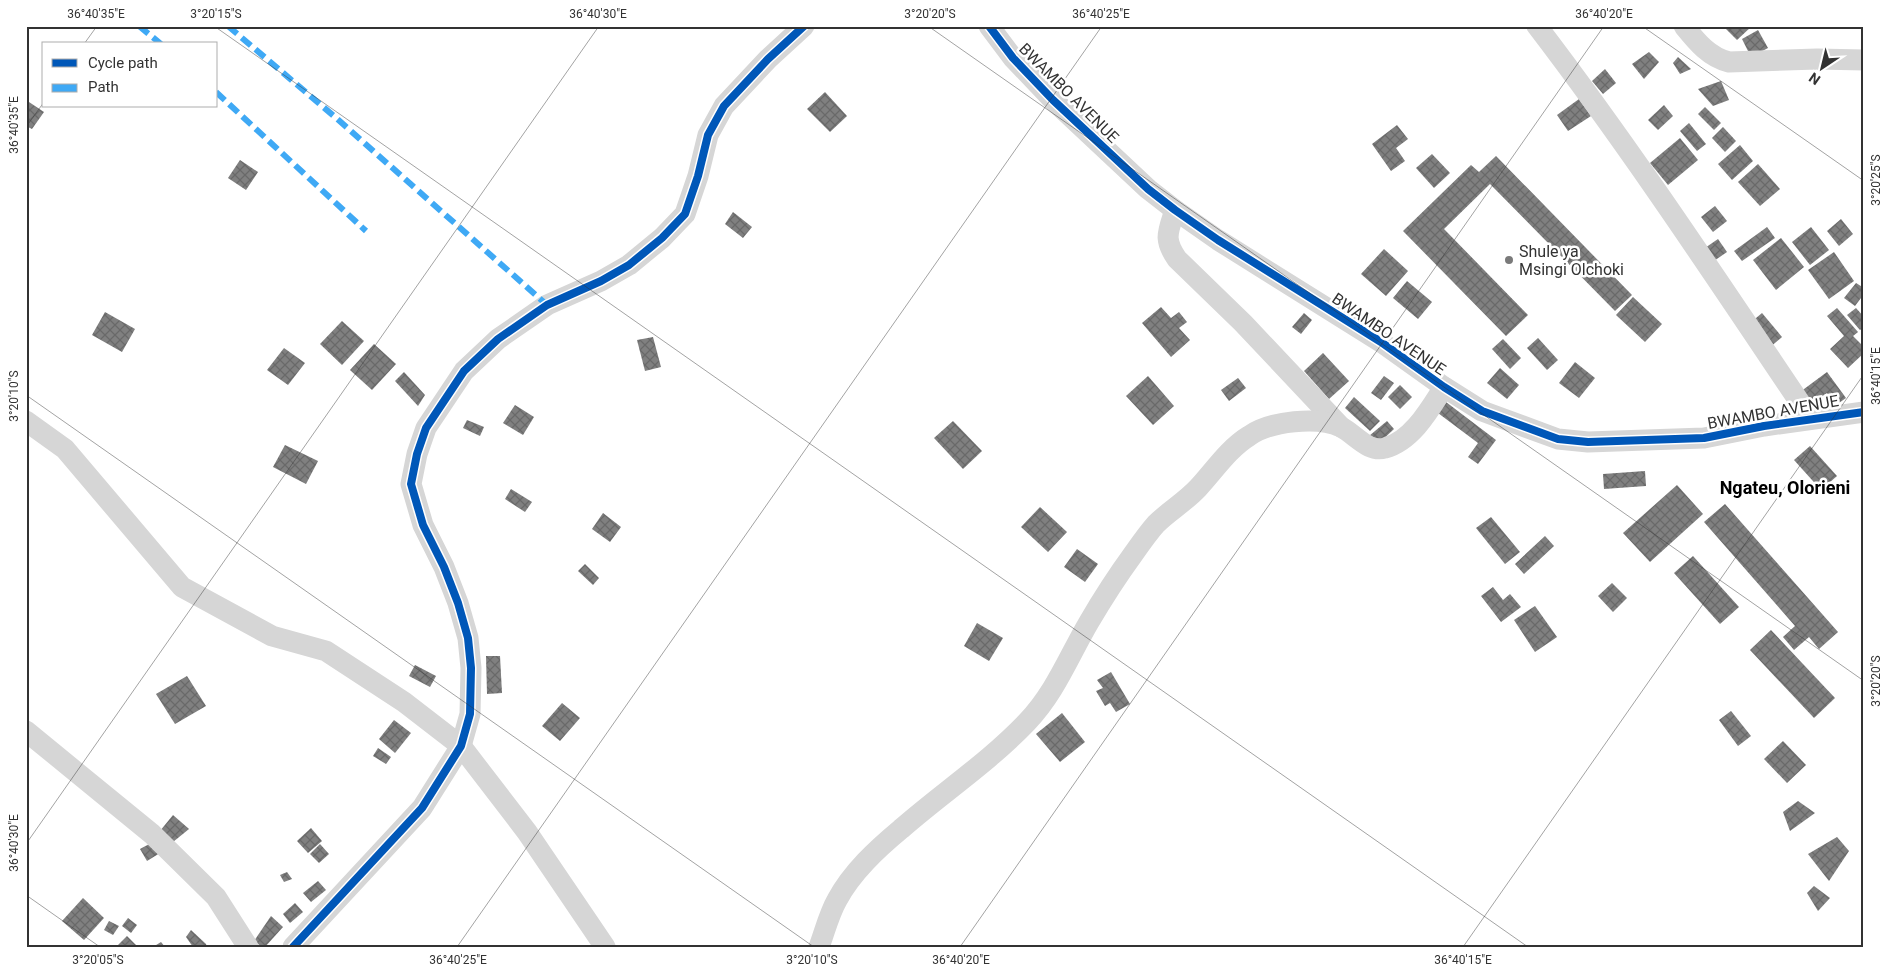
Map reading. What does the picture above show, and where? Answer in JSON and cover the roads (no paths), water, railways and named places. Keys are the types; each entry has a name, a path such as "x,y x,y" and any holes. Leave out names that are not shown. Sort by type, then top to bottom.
{"street":[{"path":"293,947 422,808 461,746 470,714 471,668 468,638 455,594 423,525 411,484 417,454 426,428 464,371 498,340 547,305 602,281 629,265 662,238 685,214 698,176 708,134 724,106 768,59 804,26"},
{"name":"BWAMBO AVENUE","path":"989,26 1013,58 1053,100 1148,189 1175,210 1218,240 1380,342 1444,387 1490,414 1558,439 1588,442 1704,438 1811,419 1864,412"},
{"path":"1537,26 1650,183 1811,419"},
{"path":"1684,26 1709,53 1729,62 1817,59 1864,60"},
{"path":"1175,210 1168,235 1168,247 1177,259 1243,323 1342,427 1371,447 1382,449 1396,445 1422,419 1444,387"},
{"path":"26,421 65,449 182,587 272,636 326,651 404,702 461,746 527,832 605,947"},
{"path":"819,947 837,899 862,865 908,822 1001,747 1037,710 1053,690 1089,623 1121,572 1157,524 1190,496 1234,448 1250,435 1270,426 1295,422 1329,423 1342,427"},
{"path":"26,731 152,834 216,897 248,947"}],"place":[{"name":"Shule ya Msingi Olchoki","path":"1509,260"}],"district":[{"name":"Ngateu, Olorieni","path":"1785,487"}]}
